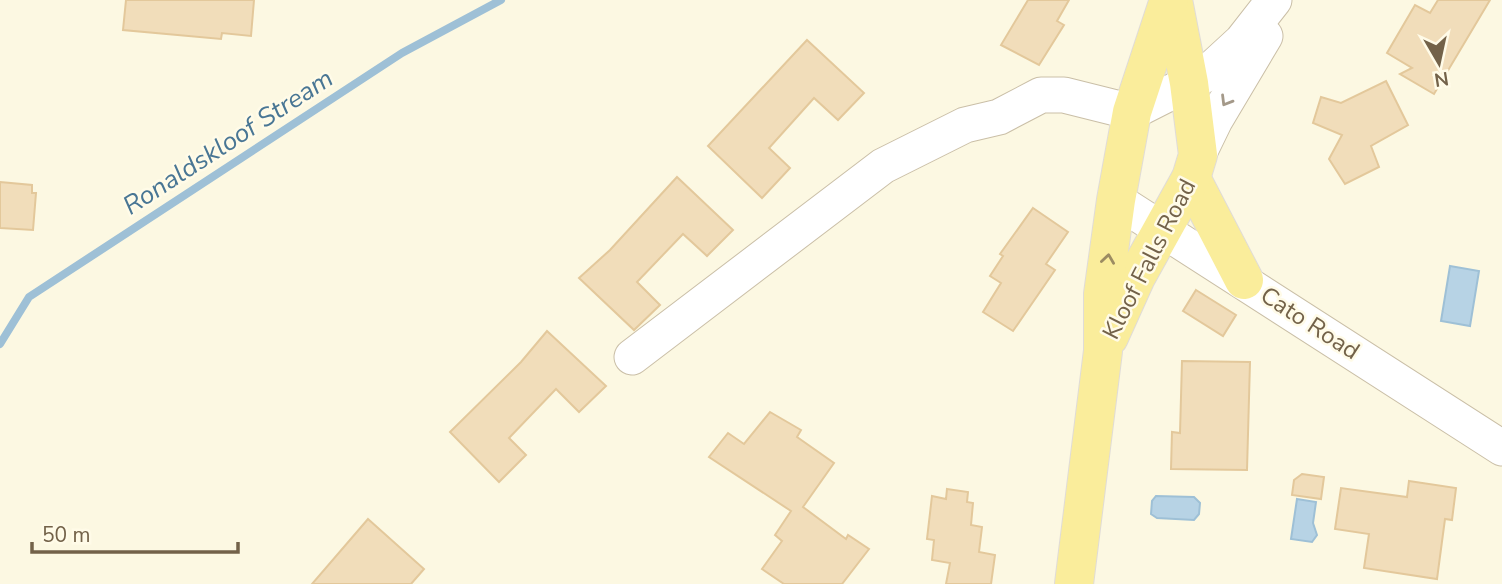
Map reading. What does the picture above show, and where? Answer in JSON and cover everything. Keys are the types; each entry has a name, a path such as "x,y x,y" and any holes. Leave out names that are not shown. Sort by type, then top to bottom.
{"main road":[{"name":"Kloof Falls Road","path":"1103,351 1136,277 1164,230 1195,167 1189,83 1171,0"},
{"name":"Kloof Falls Road","path":"1074,584 1103,351 1103,294 1116,200 1132,112 1171,0"},
{"path":"1195,167 1244,280"}],"street":[{"path":"632,357 883,166 965,125 999,117 1041,95 1064,94 1132,112 1205,75 1226,57 1274,0"},
{"path":"1195,167 1215,120 1286,0"},
{"name":"Cato Road","path":"1116,200 1502,448"}],"water":[{"path":"1450,266 1479,271 1470,326 1441,321"},
{"path":"1156,496 1194,497 1200,503 1199,514 1194,520 1157,518 1151,514 1152,501"},
{"path":"1297,499 1316,502 1313,523 1317,535 1312,542 1291,539"}],"building":[{"path":"126,0 254,0 251,36 222,33 221,39 123,30"},
{"path":"1028,0 1069,0 1057,21 1064,25 1039,65 1001,45"},
{"path":"1438,0 1490,0 1434,94 1400,74 1412,68 1387,53 1415,5 1430,13"},
{"path":"807,40 864,93 838,120 814,98 769,148 790,168 762,198 708,146"},
{"path":"1386,81 1408,125 1371,146 1379,167 1345,184 1329,159 1342,135 1313,123 1321,97 1341,103"},
{"path":"677,177 733,230 707,256 683,234 637,282 660,305 634,330 579,278 610,250"},
{"path":"0,182 32,185 32,193 36,193 33,230 0,228"},
{"path":"1033,208 1068,232 1046,264 1055,270 1013,331 983,312 1001,283 990,276 1003,256 1000,254"},
{"path":"1196,290 1236,315 1223,336 1183,311"},
{"path":"547,331 606,386 579,412 556,389 509,438 526,455 499,482 450,432 521,362"},
{"path":"1182,361 1250,362 1247,470 1171,469 1172,432 1180,433"},
{"path":"770,412 801,430 797,437 834,463 803,507 846,539 848,535 869,549 842,584 784,584 762,569 782,541 775,535 791,511 709,457 728,433 744,444"},
{"path":"1302,474 1324,477 1321,499 1292,495 1294,480"},
{"path":"1409,481 1456,488 1452,520 1445,519 1437,579 1364,568 1369,534 1335,529 1341,488 1407,497"},
{"path":"947,489 968,492 967,502 973,503 971,525 982,527 979,552 995,555 991,584 946,584 950,563 932,560 934,540 927,539 932,496 946,499"},
{"path":"368,519 424,569 411,584 312,584"}],"waterway":[{"name":"Ronaldskloof Stream","path":"0,344 29,297 402,53 501,0"}]}
